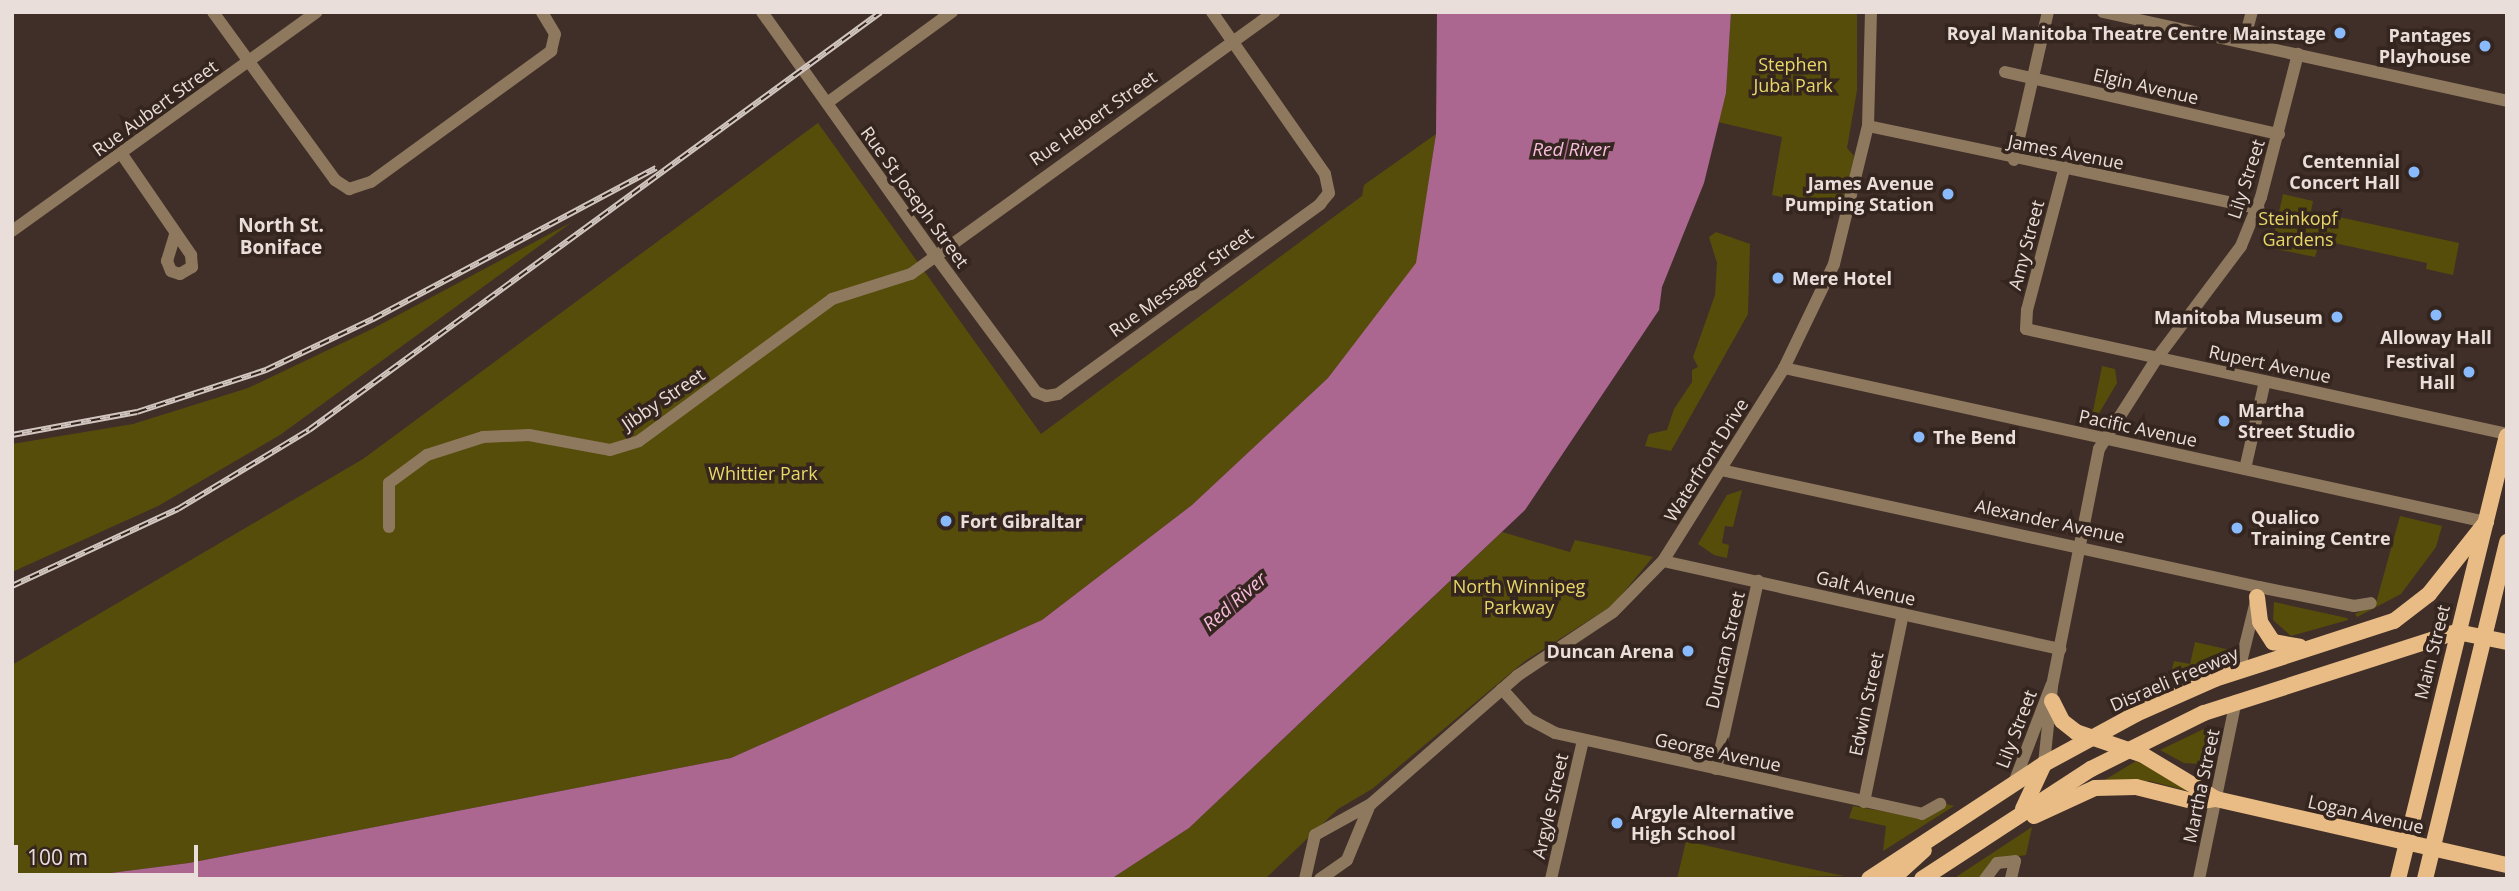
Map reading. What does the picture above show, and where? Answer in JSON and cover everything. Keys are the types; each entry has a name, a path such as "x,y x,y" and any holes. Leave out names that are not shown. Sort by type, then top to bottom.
{"main road":[{"name":"Main Street","path":"2398,879 2456,632 2507,435"},
{"name":"Disraeli Freeway","path":"1869,879 2044,764 2160,702 2234,672 2375,629 2408,612 2429,594 2486,522"},
{"path":"2424,879 2481,636 2507,542"},
{"path":"2258,592 2260,622 2273,642 2281,647 2313,647"},
{"path":"1922,879 2018,816 2129,749 2236,701 2456,632 2507,642"},
{"name":"Logan Avenue","path":"2052,694 2062,721 2090,738 2129,749 2216,799 2507,865"},
{"path":"2018,816 2036,789 2044,764"},
{"name":"Logan Avenue","path":"1966,850 2083,793 2102,787 2136,787 2196,802 2216,799"},
{"path":"1892,879 1940,833"}],"street":[{"path":"213,12 335,180 355,189 551,51 555,34 542,12"},
{"name":"Rue Aubert Street","path":"12,232 317,12"},
{"name":"Rue St Joseph Street","path":"762,12 934,254 1037,392 1046,396"},
{"path":"827,103 952,12"},
{"path":"1212,12 1232,41"},
{"name":"Rue Hebert Street","path":"934,254 1274,12"},
{"name":"Waterfront Drive","path":"1305,879 1312,839 1322,830 1371,804 1502,690 1614,612 1664,561 1784,368 1841,245 1868,126 1871,12"},
{"path":"2014,160 2048,12"},
{"path":"2103,12 2507,101"},
{"path":"2244,41 2252,12"},
{"name":"Rue Messager Street","path":"1046,396 1058,394 1320,204 1330,188 1325,174 1232,41"},
{"name":"Lily Street","path":"2044,764 2052,694 2077,547 2104,438 2157,358 2241,246 2258,208 2298,54"},
{"name":"Elgin Avenue","path":"2005,72 2279,134"},
{"name":"James Avenue","path":"1868,126 2014,160 2258,208"},
{"path":"121,153 176,235"},
{"name":"Amy Street","path":"2026,330 2027,310 2064,170"},
{"name":"Jibby Street","path":"390,527 389,483 427,455 482,437 529,435 610,450 639,440 832,299 900,281 934,254"},
{"name":"Rupert Avenue","path":"2026,330 2507,435"},
{"name":"Pacific Avenue","path":"1784,368 2486,522"},
{"path":"2245,469 2265,381"},
{"name":"Alexander Avenue","path":"1721,470 2077,547 2258,592 2354,606 2371,603"},
{"name":"Galt Avenue","path":"1664,561 2060,649"},
{"name":"Duncan Street","path":"1716,769 1758,581"},
{"path":"2234,672 2242,658 2258,592"},
{"name":"Edwin Street","path":"1864,802 1903,614"},
{"name":"George Avenue","path":"1502,690 1536,724 1583,740 1922,814 1940,804"},
{"name":"Lily Street","path":"2014,784 2052,694"},
{"name":"Martha Street","path":"2199,879 2236,701"},
{"name":"Argyle Street","path":"1551,879 1583,740"},
{"name":"Waterfront Drive","path":"1320,879 1345,863 1371,804"},
{"path":"1322,830 1341,833 1350,850"},
{"path":"1309,850 1317,866 1335,869"},
{"path":"1985,879 1997,863 2015,861 2011,879"}],"green space":[{"name":"Stephen Juba Park","path":"1731,12 1857,12 1857,90 1847,148 1854,156 1842,211 1772,195 1782,137 1718,122 1726,93"},
{"name":"Whittier Park","path":"818,123 1041,434 1362,196 1364,185 1436,134 1417,263 1328,378 1192,505 1042,620 731,758 189,863 64,879 12,879 12,665 363,459"},
{"name":"Steinkopf Gardens","path":"2283,194 2313,201 2311,211 2459,243 2453,275 2426,269 2427,263 2320,240 2315,257 2271,248"},
{"path":"572,222 280,435 158,506 12,572 12,444 133,424 248,388 374,328"},
{"path":"1716,232 1750,244 1748,314 1671,451 1645,446 1649,434 1667,430 1674,409 1692,382 1692,370 1698,367 1693,357 1715,295 1717,263 1709,237"},
{"path":"2102,366 2115,369 2117,383 2095,420 2087,418 2093,411"},
{"path":"1742,490 1733,527 1725,526 1722,543 1729,545 1727,558 1714,555 1698,544 1727,495"},
{"path":"2400,516 2442,526 2436,547 2401,594 2357,617 2355,614 2376,603"},
{"name":"North Winnipeg Parkway","path":"1502,532 1570,552 1575,540 1653,557 1613,605 1525,661 1372,789 1338,809 1265,879 1111,879 1189,828"},
{"path":"2274,602 2348,620 2291,636 2273,620"},
{"path":"2195,642 2230,650 2227,657 2180,676 2171,673 2174,661 2190,664"},
{"path":"2210,726 2200,764 2184,763 2160,750"},
{"path":"2136,761 2195,793 2150,781 2103,781"},
{"path":"1942,803 1954,806 1883,851 1886,826 1849,818 1853,806 1926,819"},
{"path":"2032,827 2026,855 1993,860 1979,879 1953,879"},
{"path":"1686,841 1793,865 1844,876 1677,879"}],"water":[{"name":"Red River","path":"1437,12 1731,12 1726,93 1704,183 1662,287 1659,310 1525,510 1189,828 1111,879 64,879 189,863 731,758 1042,620 1192,505 1328,378 1416,263 1436,134"}],"railway":[{"path":"12,586 178,509 309,430 881,12"},
{"path":"12,435 137,412 266,370 373,319 656,168"}],"place":[{"name":"Royal Manitoba Theatre Centre Mainstage","path":"2340,33"},
{"name":"Pantages Playhouse","path":"2485,46"},
{"name":"Centennial Concert Hall","path":"2414,172"},
{"name":"James Avenue Pumping Station","path":"1948,194"},
{"name":"Mere Hotel","path":"1778,278"},
{"name":"Alloway Hall","path":"2436,315"},
{"name":"Manitoba Museum","path":"2337,317"},
{"name":"Festival Hall","path":"2469,372"},
{"name":"Martha Street Studio","path":"2224,421"},
{"name":"The Bend","path":"1919,437"},
{"name":"Fort Gibraltar","path":"946,521"},
{"name":"Qualico Training Centre","path":"2237,528"},
{"name":"Duncan Arena","path":"1688,651"},
{"name":"Argyle Alternative High School","path":"1617,823"}],"district":[{"name":"North St. Boniface","path":"281,237"}]}
